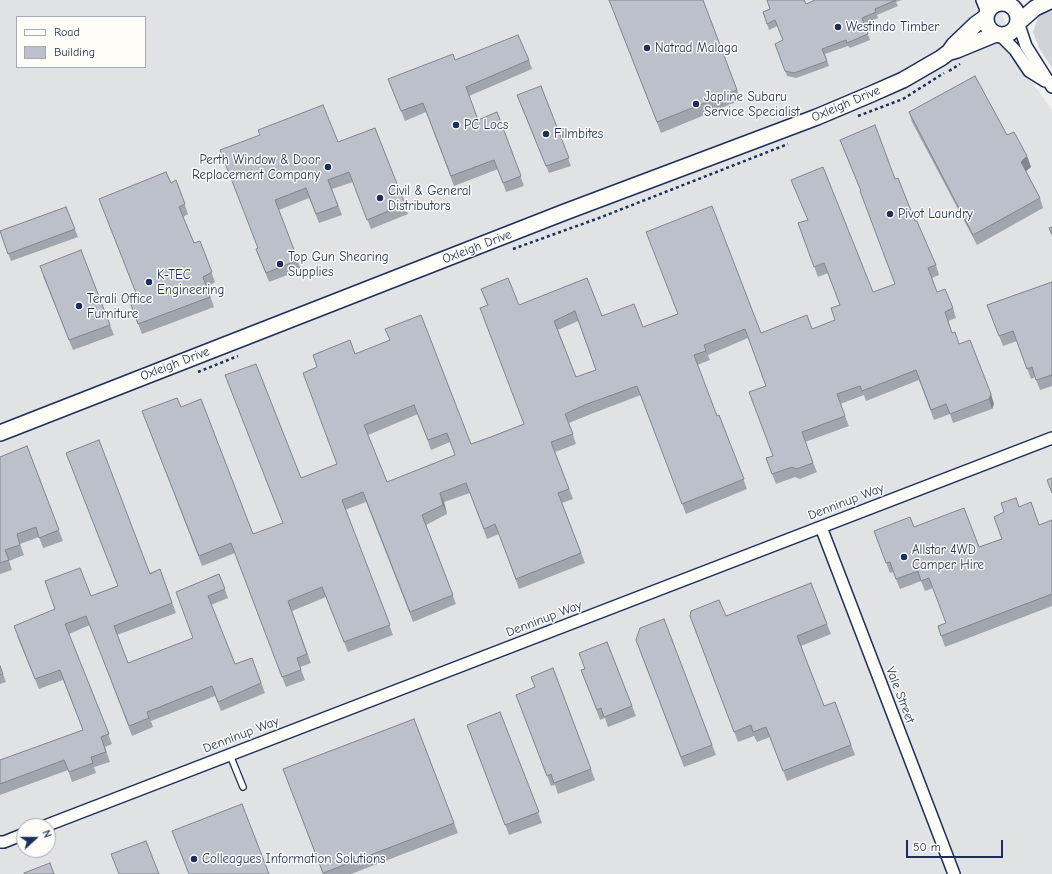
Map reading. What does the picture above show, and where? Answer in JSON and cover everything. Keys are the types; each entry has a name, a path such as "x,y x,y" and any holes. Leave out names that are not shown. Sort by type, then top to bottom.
{"street":[{"path":"998,35 1010,34 1017,27 1018,22 1035,8 1052,0"},
{"path":"1009,2 1017,12 1018,22 1026,46 1050,85 1029,70 1015,50 988,27 985,10 995,4 1009,2"},
{"name":"Oxleigh Drive","path":"949,52 954,45 976,24 985,10"},
{"name":"Oxleigh Drive","path":"0,432 817,117 903,80 949,52 998,35"},
{"name":"Denninup Way","path":"56,822 1052,438"},
{"name":"Vale Street","path":"821,526 954,874"},
{"path":"0,842 16,837"}],"lane":[{"path":"230,755 242,787"}],"shaded area":[{"path":"0,0 997,0 1021,67 1052,110 1052,874 0,874"},
{"path":"1052,8 1052,68 1039,48 1033,32 1039,15"}],"building":[{"path":"609,0 703,0 737,90 657,122"},
{"path":"767,0 804,0 806,4 815,0 896,0 875,9 876,12 862,18 868,34 847,43 846,40 822,49 827,61 794,73 785,71 775,44 783,40 775,20 767,24 763,12 770,9"},
{"path":"518,35 529,60 466,87 478,120 497,112 521,176 503,183 494,160 451,176 423,103 401,111 388,79 453,54 455,60"},
{"path":"975,76 1007,135 1014,132 1027,156 1021,162 1040,198 973,235 909,112"},
{"name":"Filmbites","path":"541,86 569,158 546,166 517,95"},
{"path":"323,105 338,142 375,128 405,204 367,220 349,172 328,180 338,206 316,214 306,188 275,200 298,260 266,273 256,249 258,248 220,150 260,135 258,130"},
{"path":"875,125 895,179 898,178 915,221 917,221 936,265 928,268 937,292 945,289 953,308 945,312 952,333 955,332 959,344 970,340 991,394 989,399 950,414 946,404 931,410 916,370 862,391 860,386 837,394 845,416 802,432 813,463 796,469 792,467 772,474 766,458 773,456 749,392 766,386 745,329 704,345 706,351 694,355 717,416 719,415 744,479 682,504 637,386 587,404 565,414 573,434 551,442 569,489 558,493 581,553 516,579 495,524 484,529 466,483 440,493 443,505 422,515 453,595 410,612 363,492 342,500 390,625 344,642 322,587 288,601 307,654 297,658 301,670 282,677 231,543 199,556 142,411 177,398 181,407 201,399 253,534 283,523 225,375 256,364 301,478 337,464 303,373 317,367 313,355 350,340 355,354 390,340 385,329 421,315 471,444 524,424 480,308 488,305 481,289 508,278 519,305 587,278 602,316 634,304 643,327 678,314 646,232 712,206 761,333 807,315 812,329 835,320 831,308 840,305 824,263 814,267 798,223 808,220 791,180 823,167 873,292 895,284 861,191 840,140","holes":["575,311 596,370 576,377 554,321","414,405 428,440 447,433 455,455 387,482 364,425"]},
{"path":"166,172 171,183 176,180 185,204 179,207 194,243 200,241 212,272 203,277 210,297 138,324 130,302 138,298 99,199"},
{"path":"66,207 75,229 8,254 0,231"},
{"path":"1052,227 1052,235 1049,228"},
{"name":"Terali Office Furniture","path":"81,250 110,325 69,340 40,266"},
{"path":"1052,282 1052,375 1036,380 1032,367 1027,369 1013,331 999,336 987,305"},
{"path":"99,440 150,574 160,569 172,603 114,626 128,663 193,638 176,592 219,574 225,589 208,596 235,664 252,658 261,683 218,702 212,686 147,712 149,718 129,726 86,616 65,624 109,734 101,737 106,752 91,757 93,763 69,772 64,760 0,784 0,760 83,730 60,670 35,679 14,626 55,609 45,581 80,568 91,596 118,586 66,453"},
{"path":"27,446 59,530 39,538 36,527 17,534 20,545 5,550 9,560 0,563 0,457"},
{"path":"1052,478 1052,493 1047,480"},
{"path":"1016,498 1019,507 1031,502 1039,525 1052,520 1052,594 941,636 938,626 946,623 929,578 921,581 918,571 896,579 890,562 886,563 874,531 910,517 914,527 964,508 979,547 1002,539 994,517 1004,512 1001,503"},
{"path":"811,583 827,624 797,636 824,706 835,702 851,745 783,771 766,727 753,732 751,725 734,732 690,616 691,611 719,600 726,616"},
{"path":"664,619 712,745 681,757 636,640 640,628"},
{"path":"607,642 632,706 604,717 601,708 597,710 581,670 585,669 579,653"},
{"path":"0,666 3,674 0,675"},
{"path":"553,668 591,769 554,783 551,774 547,776 516,695 535,687 531,677"},
{"path":"500,712 539,812 505,825 467,725"},
{"path":"414,719 454,823 323,873 283,769"},
{"path":"242,804 269,874 189,874 172,831"},
{"path":"146,841 159,874 119,874 111,854"},
{"path":"50,863 54,874 24,874 24,873"}],"place":[{"name":"Westindo Timber","path":"838,27"},
{"name":"Natrad Malaga","path":"647,48"},
{"name":"Japline Subaru Service Specialist","path":"696,104"},
{"name":"PC Locs","path":"456,125"},
{"name":"Filmbites","path":"546,134"},
{"name":"Perth Window & Door Replacement Company","path":"328,167"},
{"name":"Civil & General Distributors","path":"380,198"},
{"name":"Pivot Laundry","path":"890,214"},
{"name":"Top Gun Shearing Supplies","path":"280,264"},
{"name":"K-TEC Engineering","path":"149,282"},
{"name":"Terali Office Furniture","path":"79,306"},
{"name":"Allstar 4WD Camper Hire","path":"904,557"},
{"name":"Colleagues Information Solutions","path":"194,859"}]}
